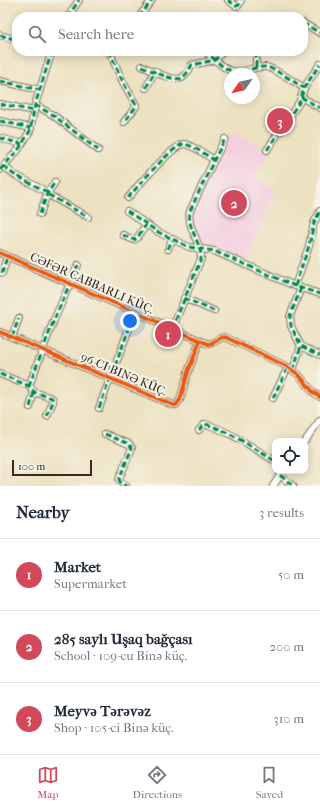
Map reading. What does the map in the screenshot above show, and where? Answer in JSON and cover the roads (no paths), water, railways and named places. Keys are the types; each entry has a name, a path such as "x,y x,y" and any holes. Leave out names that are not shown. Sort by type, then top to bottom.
{"street":[{"path":"71,12 79,0"},
{"path":"144,12 152,0"},
{"path":"228,0 236,6 239,5 241,0"},
{"path":"308,26 320,33"},
{"path":"0,35 12,39"},
{"path":"50,56 34,108 31,128 22,144 2,168 47,192 47,194 88,217"},
{"path":"110,56 136,105 124,122"},
{"path":"210,56 230,71 242,72 256,67 269,68 304,88"},
{"path":"142,66 178,79 184,76 192,65 215,60 219,56"},
{"path":"256,67 257,56"},
{"path":"267,150 320,64"},
{"path":"146,88 155,71"},
{"path":"0,81 40,90"},
{"path":"301,97 320,108"},
{"path":"0,104 34,108 53,115 98,150"},
{"path":"0,121 31,128"},
{"path":"0,138 22,144"},
{"path":"172,329 201,259 200,249 189,216 214,160 225,140"},
{"path":"128,198 180,145 187,145 214,160"},
{"path":"40,214 47,194 54,182"},
{"path":"127,211 146,225 172,240 189,247 214,251 226,255 298,287 320,294"},
{"path":"320,211 312,231 290,316 292,330 301,346 320,355"},
{"path":"123,235 134,240 146,225"},
{"path":"312,231 320,232"},
{"path":"168,249 172,240"},
{"path":"0,254 200,341 210,344 220,338 226,337 291,369 313,392 320,397"},
{"path":"2,273 7,257"},
{"path":"29,386 42,350 78,265"},
{"path":"184,298 214,311"},
{"path":"99,408 135,313"},
{"path":"12,337 19,318"},
{"path":"0,332 173,405 176,405 180,400 188,372 200,341"},
{"path":"273,398 291,369 301,346"},
{"path":"0,374 29,386 34,392 53,399 47,416"},
{"path":"30,407 34,392"},
{"path":"307,438 320,420"},
{"path":"198,430 205,424 212,426 272,459"},
{"path":"105,434 128,444 132,448 119,478 120,482 126,486"},
{"path":"273,486 280,474"},
{"path":"282,474 293,486"}],"place":[{"name":"Meyvə Tərəvəz","path":"280,121"},
{"name":"285 saylı Uşaq bağçası","path":"234,203"},
{"name":"Market","path":"168,334"}]}
